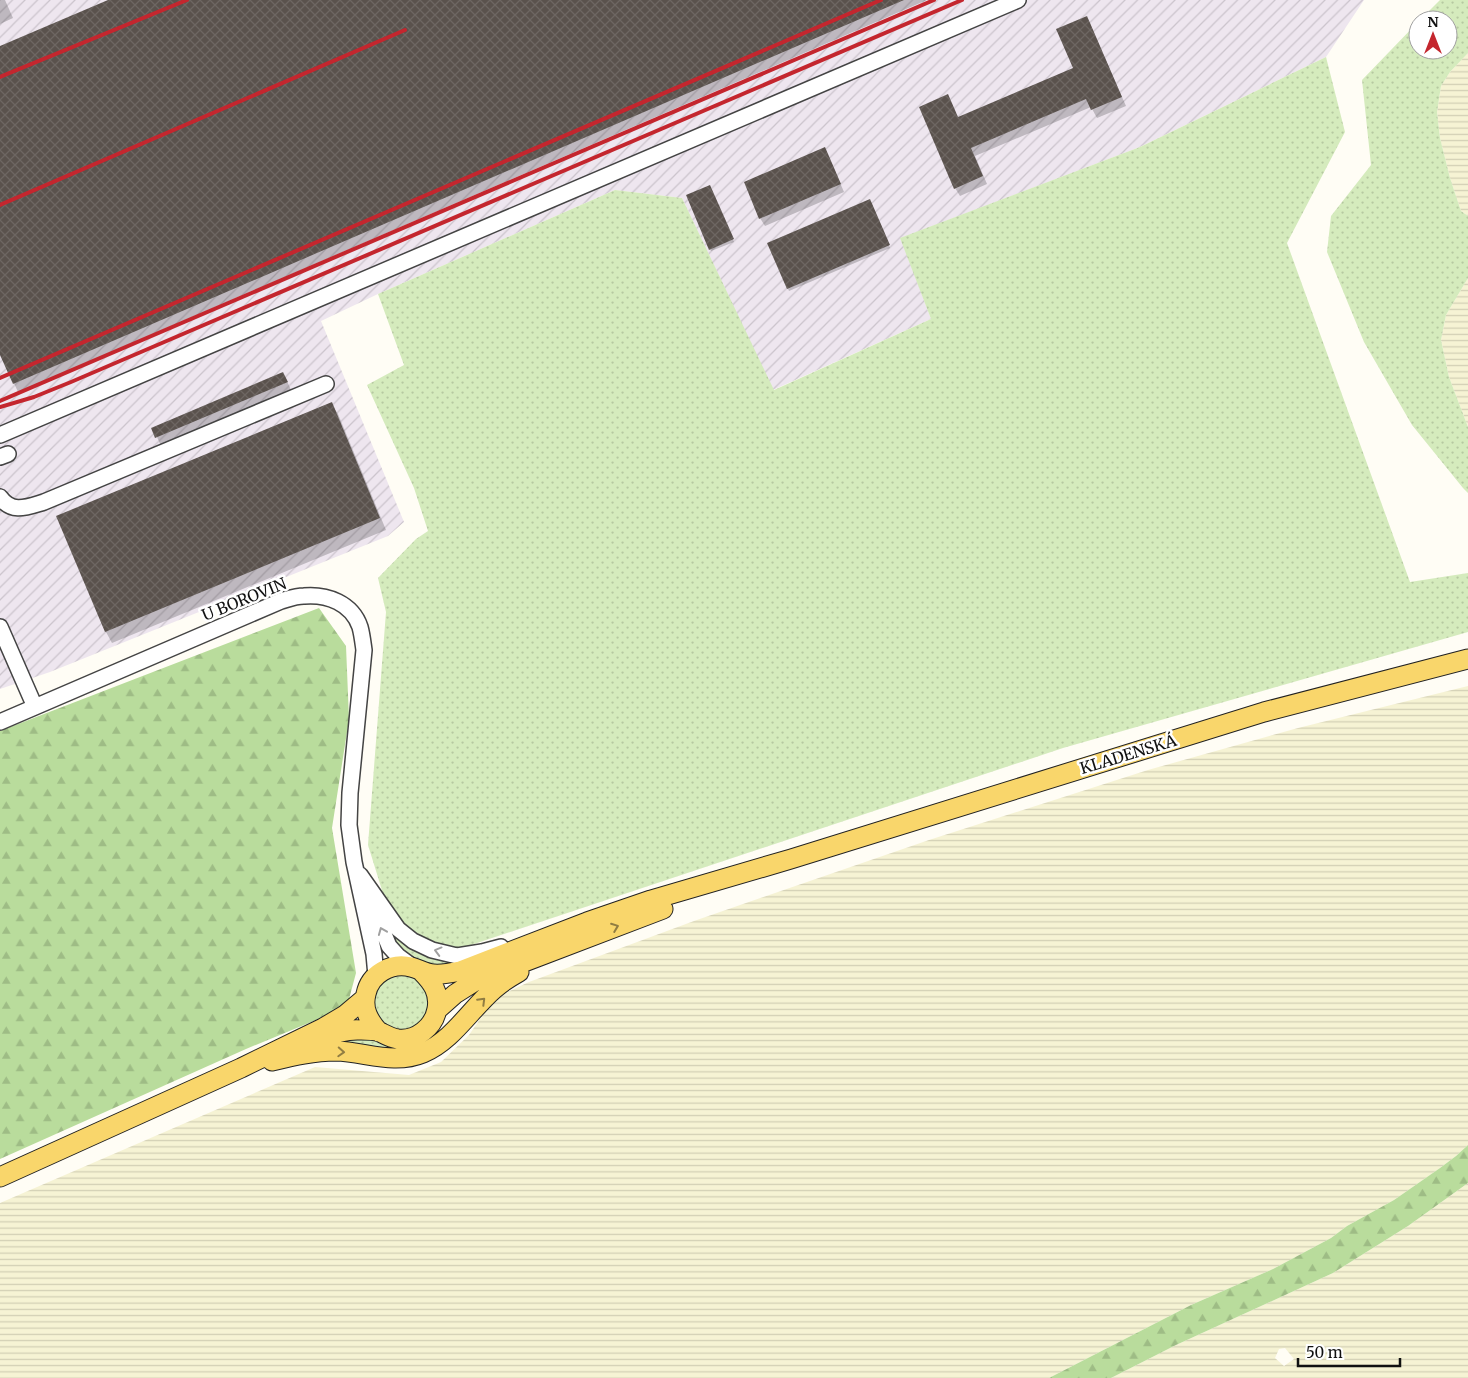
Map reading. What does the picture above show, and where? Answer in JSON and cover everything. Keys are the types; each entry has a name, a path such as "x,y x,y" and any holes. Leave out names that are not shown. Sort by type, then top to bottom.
{"main road":[{"name":"KLADENSKÁ","path":"791,859 1264,712 1468,659"},
{"path":"379,1032 368,1017 364,999 370,982 384,970 393,966 403,966 445,974 460,971 586,922 651,900 791,859"},
{"path":"437,1010 455,994 477,980 791,859"},
{"path":"241,1068 293,1056 321,1052 353,1052 388,1059 400,1059 422,1054 441,1042 494,989 526,968 570,944"},
{"path":"241,1068 337,1032 358,1030 379,1032 399,1039 410,1038 419,1034 428,1028 434,1020 438,999 430,979 417,969"},
{"path":"0,1177 241,1068 323,1028 344,1015 364,999"}],"street":[{"path":"0,435 1018,0"},
{"path":"0,497 4,503 14,508 27,507 44,502 326,384"},
{"name":"U BOROVIN","path":"0,722 281,601 303,596 327,597 343,604 353,613 360,627 364,650 350,793 349,825 356,868"},
{"path":"0,627 5,651 35,707"},
{"path":"356,868 398,929 413,941 432,950 457,956 482,952 586,922"},
{"path":"356,868 389,946 398,956 417,969"},
{"path":"356,868 374,954 376,976"}],"shaded area":[{"path":"0,0 1364,0 1326,57 1140,147 901,238 931,319 773,390 682,198 615,190 321,321 404,522 388,536 50,672 0,689"},
{"path":"1468,53 1468,216 1461,211 1450,178 1440,138 1437,112 1441,86 1450,72"},
{"path":"1468,278 1468,427 1449,377 1441,340 1446,315"},
{"path":"1468,686 1468,1145 1440,1168 1394,1200 1347,1226 1331,1238 1273,1269 1191,1305 1049,1378 0,1378 0,1203 315,1067 409,1075 441,1062 469,1035 489,1006 503,994 529,982 694,921 929,840 1148,770 1298,728"},
{"path":"1468,1183 1468,1378 1111,1378 1176,1345 1333,1273 1408,1226","holes":["1285,1348 1294,1359 1284,1366 1275,1358 1279,1349"]}],"green space":[{"path":"1440,0 1468,0 1468,53 1450,72 1441,86 1437,112 1440,138 1450,178 1461,211 1468,216 1468,278 1446,315 1441,340 1449,377 1468,427 1468,493 1412,425 1364,342 1327,252 1331,216 1371,165 1362,80 1408,32 1408,60 1458,60 1458,10 1430,10"},
{"path":"1326,57 1345,132 1287,243 1410,582 1468,573 1468,632 1063,748 459,949 429,941 397,920 385,900 368,845 386,612 378,578 416,539 428,531 414,488 367,385 404,365 378,294 615,190 682,198 774,390 931,319 900,238 1140,147"},
{"path":"319,608 346,646 349,719 332,828 356,973 348,1003 316,1020 246,1049 0,1159 0,731"},
{"path":"390,933 406,944 459,962 436,967 409,955 398,946"},
{"path":"410,975 423,982 432,1002 424,1022 402,1031 383,1023 375,1006 375,996 378,988 384,981 394,976"},
{"path":"356,1034 367,1036 378,1043 400,1049 327,1045"},
{"path":"1468,1145 1468,1183 1408,1226 1333,1273 1176,1345 1111,1378 1049,1378 1191,1305 1273,1269 1331,1238 1347,1226 1394,1200 1440,1168"}],"building":[{"path":"108,0 904,0 13,384 0,355 0,46"},
{"path":"1087,16 1122,97 1091,110 1086,99 971,148 983,176 954,189 919,107 948,94 958,117 1073,68 1056,29"},
{"path":"825,147 841,184 759,219 744,182"},
{"path":"710,185 734,239 709,250 686,195"},
{"path":"870,199 890,245 787,289 767,243"},
{"path":"283,372 288,382 155,438 151,428"},
{"path":"332,402 380,518 105,632 56,516"}],"railway":[{"path":"0,77 187,0"},
{"path":"0,378 881,0"},
{"path":"0,401 934,0"},
{"path":"0,407 34,397 71,382 962,0"},
{"path":"0,205 405,30"}]}
